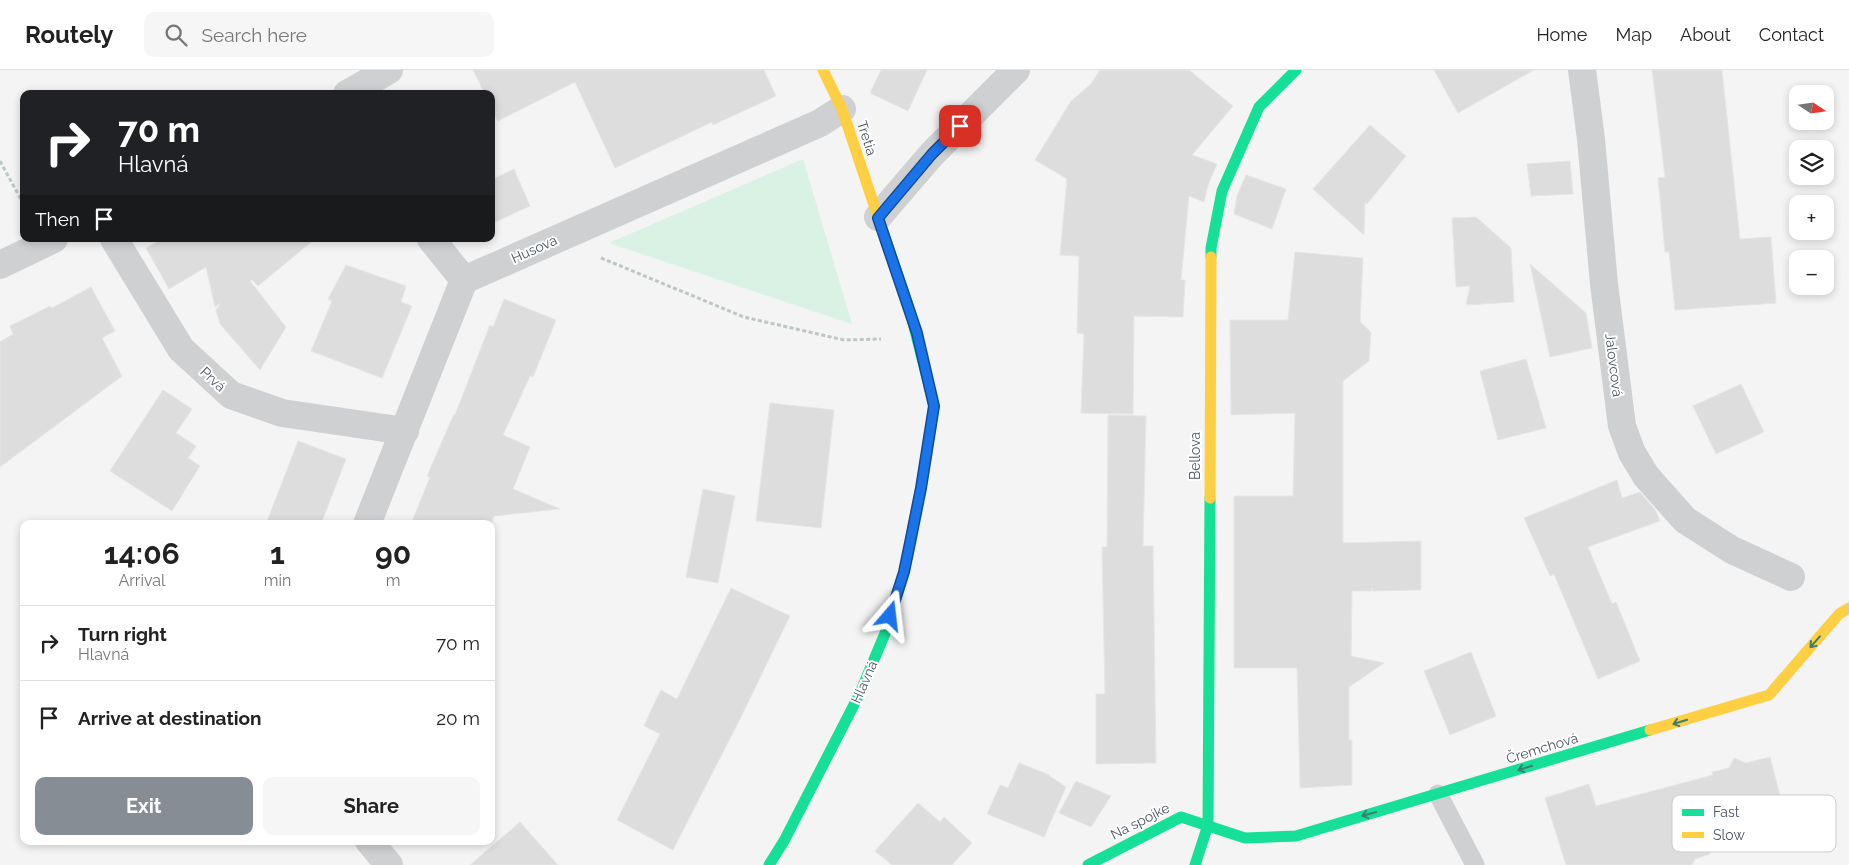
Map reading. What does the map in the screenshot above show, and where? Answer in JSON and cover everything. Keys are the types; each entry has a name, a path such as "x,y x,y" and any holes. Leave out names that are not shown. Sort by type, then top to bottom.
{"street":[{"path":"355,90 389,70"},
{"name":"Tretia","path":"823,70 842,109 878,218"},
{"path":"878,218 932,154 1016,70"},
{"name":"Bellova","path":"1195,865 1208,825 1211,248 1222,191 1259,107 1296,70"},
{"name":"Jalovcová","path":"1582,70 1591,139 1604,284 1622,426 1632,453 1646,476 1684,520 1732,550 1791,577"},
{"name":"Husova","path":"464,280 820,123 842,109"},
{"name":"Hlavná","path":"769,865 784,842 860,693 886,631 904,572 921,488 934,406 912,319 878,218"},
{"path":"0,265 48,242"},
{"name":"Prvá","path":"116,242 181,349 231,396 282,413 405,431"},
{"path":"369,520 464,280 433,242"},
{"name":"Čremchová","path":"1208,825 1245,838 1296,836 1769,695 1839,614 1849,608"},
{"name":"Na spojke","path":"1088,865 1181,817 1208,825"},
{"path":"372,845 388,865"}],"lane":[{"path":"1438,794 1475,865"}],"path":[{"path":"0,161 20,198"},
{"path":"554,239 744,317 844,340 890,339"}],"green space":[{"path":"803,159 852,324 609,243"}],"building":[{"path":"473,70 764,70 776,96 713,125 712,122 615,168 575,82 498,121 495,115 495,90 483,90"},
{"path":"881,70 927,70 908,111 870,93"},
{"path":"1100,70 1189,70 1233,106 1192,155 1217,164 1208,185 1204,202 1189,196 1181,280 1185,280 1183,317 1134,316 1133,414 1081,413 1084,334 1077,333 1079,256 1060,255 1067,179 1035,160 1071,101 1091,84"},
{"path":"1434,70 1534,70 1458,113"},
{"path":"1652,70 1722,70 1740,239 1771,237 1776,303 1675,310 1669,252 1665,252 1658,178 1665,177"},
{"path":"1370,125 1406,156 1367,204 1365,202 1364,235 1313,189"},
{"path":"1570,161 1573,194 1531,196 1527,164"},
{"path":"514,169 530,206 495,222 495,178"},
{"path":"1246,175 1286,189 1272,229 1234,214 1237,196"},
{"path":"1476,217 1511,248 1514,302 1466,305 1470,286 1456,287 1452,218"},
{"path":"157,242 311,242 258,286 252,280 250,281 286,327 260,370 220,324 216,310 221,303 215,307 206,267 169,289 146,248"},
{"path":"1295,252 1363,258 1360,322 1371,332 1369,361 1343,381 1343,543 1421,541 1421,590 1373,591 1372,588 1372,591 1352,591 1351,656 1384,663 1349,687 1349,740 1352,740 1352,785 1300,788 1297,668 1234,668 1234,496 1293,496 1295,413 1231,415 1230,320 1288,320"},
{"path":"1530,264 1586,313 1592,348 1550,357"},
{"path":"346,265 406,286 401,302 412,306 382,378 311,351 332,301 328,299"},
{"path":"91,287 115,331 102,338 122,376 0,467 0,342 13,334 10,326 50,306 52,308"},
{"path":"504,299 556,320 533,377 530,376 503,435 530,447 513,489 560,509 494,516 492,520 413,520 430,477 427,476 455,415 490,325 493,327"},
{"path":"1526,359 1546,428 1498,440 1480,371"},
{"path":"1741,384 1764,432 1716,454 1693,406"},
{"path":"163,390 192,409 176,433 196,446 188,458 200,466 172,511 110,471"},
{"path":"770,403 834,410 821,528 756,521"},
{"path":"1108,415 1146,416 1143,546 1153,546 1156,763 1096,764 1096,694 1105,694 1102,547 1107,547"},
{"path":"298,441 346,459 323,520 268,520"},
{"path":"1617,480 1622,498 1640,492 1656,511 1660,521 1588,547 1612,604 1616,602 1640,661 1598,679 1554,574 1550,576 1524,518"},
{"path":"703,489 735,496 718,583 686,577"},
{"path":"731,588 790,616 673,850 617,820 660,734 644,726 653,706 661,690 677,699"},
{"path":"1471,652 1496,716 1450,735 1424,671"},
{"path":"1770,757 1780,795 1672,795 1672,852 1710,852 1710,854 1695,859 1692,865 1566,865 1545,798 1589,784 1596,806 1713,775 1712,772 1729,768 1734,758 1746,763"},
{"path":"1019,763 1047,774 1066,787 1044,837 987,814 1000,785 1008,788"},
{"path":"1076,781 1111,796 1091,827 1059,813"},
{"path":"918,803 940,822 944,817 972,843 952,865 892,865 875,851"},
{"path":"520,822 558,865 470,865"}],"traffic: fast":[{"path":"1211,257 1222,191 1259,107 1296,70"},
{"path":"769,865 784,841 860,693 886,631 904,572 921,488 934,406 910,311 879,220"},
{"path":"1195,865 1208,825 1210,498"},
{"path":"1088,865 1181,817 1245,838 1296,836 1650,730"}],"traffic: slow":[{"path":"823,70 842,109 879,220"},
{"path":"1210,498 1211,257"},
{"path":"1650,730 1769,695 1839,614 1849,608"}],"route":[{"path":"890,616 904,572 921,488 934,406 917,333 878,218 932,154 960,126"}]}
